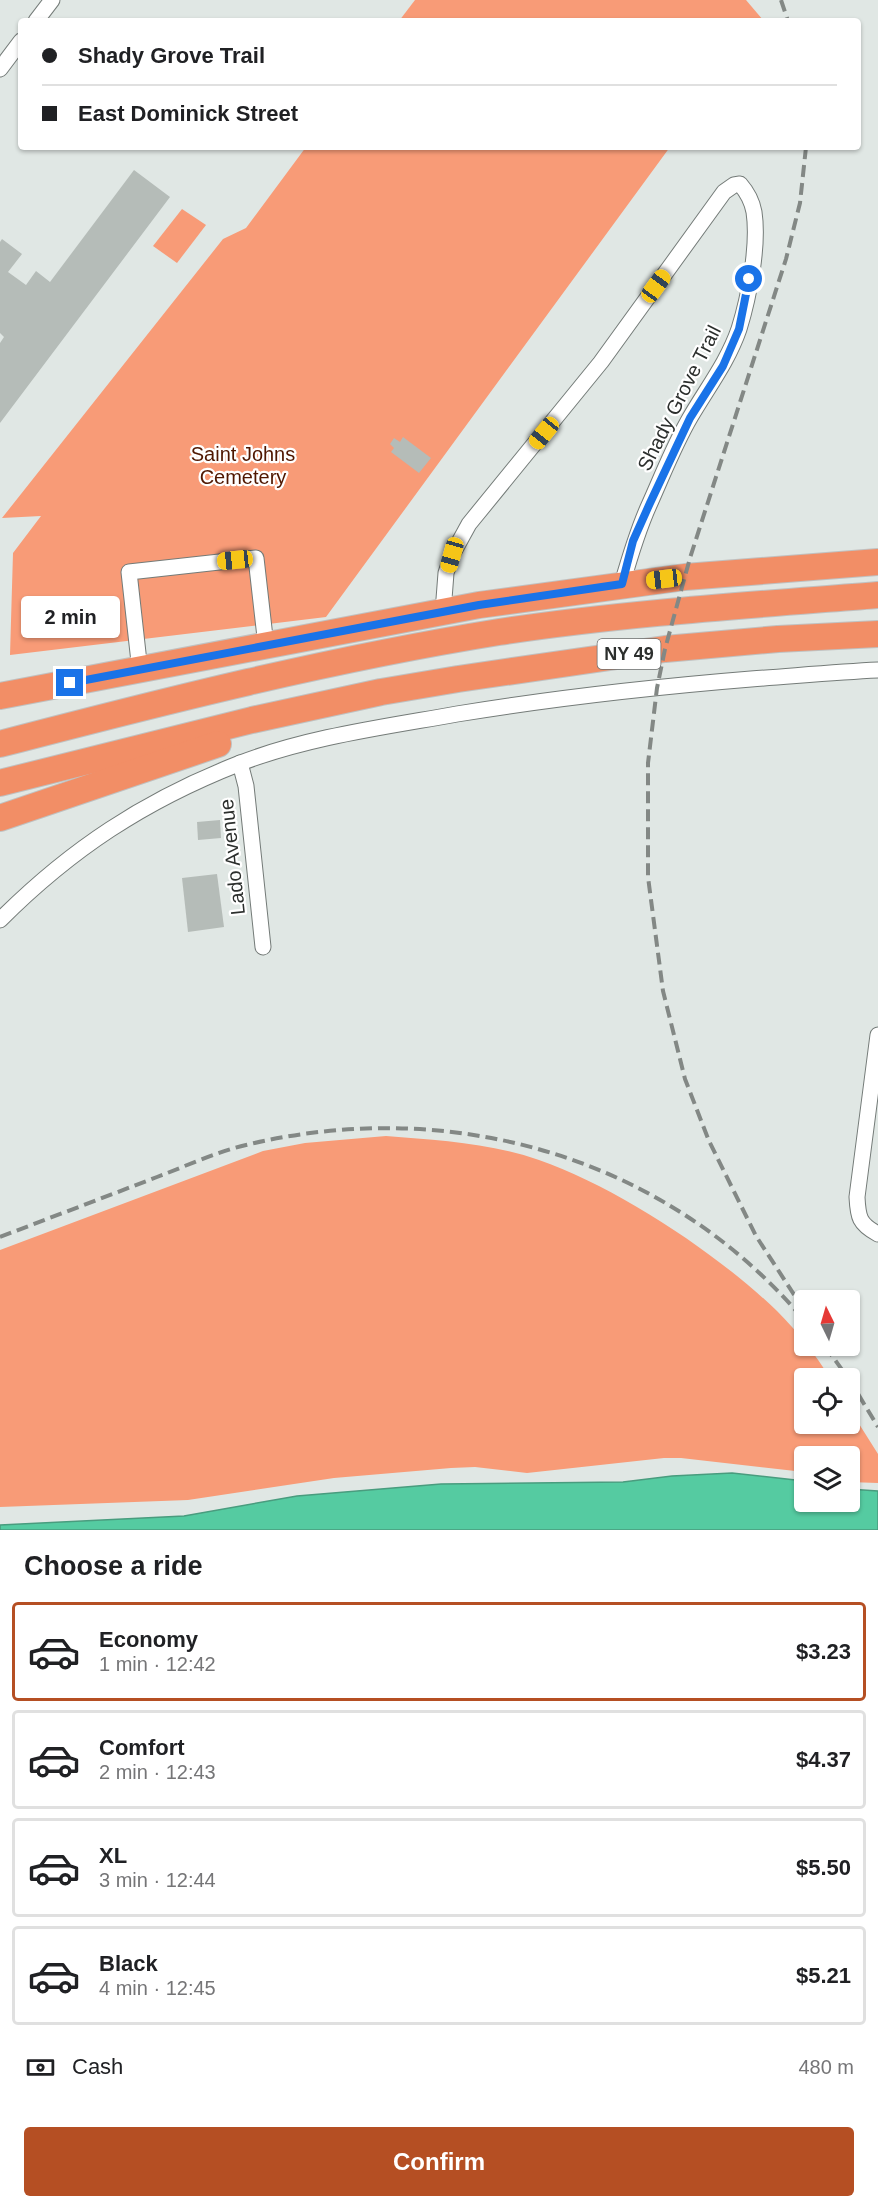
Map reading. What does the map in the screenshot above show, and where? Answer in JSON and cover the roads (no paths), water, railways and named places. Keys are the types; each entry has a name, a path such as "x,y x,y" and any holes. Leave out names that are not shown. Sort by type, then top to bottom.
{"highway":[{"path":"0,696 479,605 622,584 746,571 878,562"},
{"name":"NY 49","path":"0,744 316,666 436,643 588,620 694,609 878,595"},
{"name":"NY 49","path":"0,783 252,720 381,692 665,649 778,639 878,634"},
{"path":"0,818 165,761 381,692"}],"street":[{"path":"38,18 52,0"},
{"path":"0,69 18,45"},
{"name":"Shady Grove Trail","path":"443,612 446,573 452,555 469,524 601,362 724,192 740,184 747,192 754,211 754,240 739,329 723,366 690,418 650,503 633,541 622,584"},
{"path":"140,671 129,572 256,558 266,646"},
{"path":"0,920 88,844 115,825 189,785 240,763 297,746 373,728 520,704 693,684 878,670"},
{"name":"Lado Avenue","path":"240,763 246,786 263,947"},
{"path":"878,1035 872,1116 857,1197 858,1216 866,1228 878,1234"}],"railway":[{"path":"781,0 787,18"},
{"path":"794,1295 756,1236 709,1141 685,1079 663,991 648,877 648,763 657,688 665,649 690,558 786,259 800,203 806,150"},
{"path":"0,1237 212,1155 246,1145 323,1131 400,1128 477,1135 550,1153 621,1180 688,1217 749,1264 794,1310"},
{"path":"832,1356 841,1368"},
{"path":"860,1397 878,1427"}],"park label":[{"name":"Saint Johns Cemetery","path":"243,466"}]}
